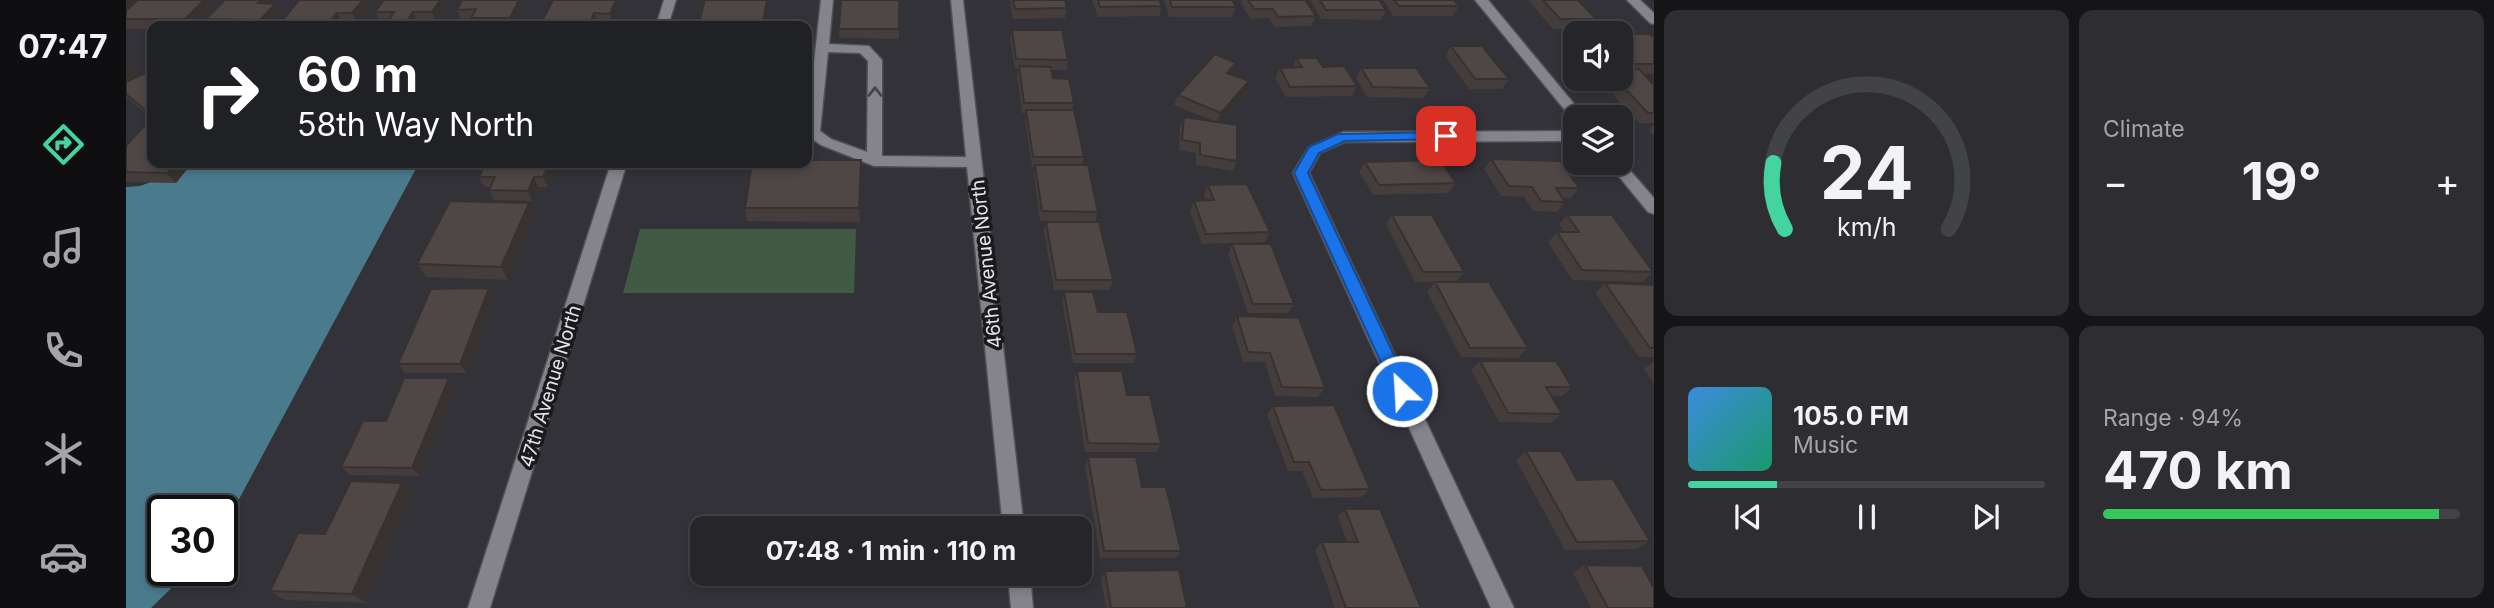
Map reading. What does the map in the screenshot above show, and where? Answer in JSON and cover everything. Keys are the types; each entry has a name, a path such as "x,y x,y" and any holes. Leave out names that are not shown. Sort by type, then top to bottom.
{"street":[{"path":"664,21 670,0"},
{"path":"827,0 813,133 826,142 874,160 975,162"},
{"name":"46th Avenue North","path":"957,0 1013,516"},
{"path":"1481,0 1568,105"},
{"path":"1633,0 1654,20"},
{"path":"822,48 863,50 875,60 874,160"},
{"path":"1503,608 1301,173 1314,150 1343,137 1563,136"},
{"name":"47th Avenue North","path":"479,608 617,168"},
{"path":"1626,175 1654,208"},
{"path":"1020,586 1022,608"}],"green space":[{"path":"640,229 856,229 854,293 623,293"}],"water":[{"path":"189,168 416,168 238,501 238,495 147,495 147,586 174,586 151,608 126,608 126,187 140,186"}],"building":[{"path":"138,0 204,0 185,19 126,19 126,11"},
{"path":"225,0 261,0 258,3 275,4 260,20 206,19"},
{"path":"299,0 363,0 352,13 337,13 330,21 282,21"},
{"path":"384,0 440,0 432,12 413,12 407,21 388,21 394,12 375,12"},
{"path":"462,0 519,0 510,18 471,18 476,9 457,10"},
{"path":"553,0 616,0 610,14 594,13 590,21 542,21"},
{"path":"705,0 767,0 763,21 699,21"},
{"path":"841,0 899,0 899,29 839,29"},
{"path":"1013,0 1065,0 1067,8 1015,9"},
{"path":"1098,0 1159,0 1162,6 1100,7"},
{"path":"1170,0 1232,0 1236,7 1172,7"},
{"path":"1248,0 1305,0 1316,16 1278,17 1273,9 1254,9"},
{"path":"1320,0 1379,0 1386,10 1326,10"},
{"path":"1394,0 1454,0 1459,6 1399,6"},
{"path":"1543,0 1578,0 1596,19 1560,19"},
{"path":"1012,30 1062,30 1068,60 1016,59"},
{"path":"1633,34 1650,34 1654,38 1654,64 1633,64"},
{"path":"1451,46 1482,46 1509,79 1475,79"},
{"path":"1215,54 1236,63 1227,73 1249,81 1221,113 1178,95"},
{"path":"1296,58 1317,58 1323,67 1344,66 1357,86 1290,87 1280,68 1302,67"},
{"path":"1019,66 1051,67 1053,78 1069,79 1074,103 1024,103"},
{"path":"1361,68 1416,68 1430,88 1373,87"},
{"path":"1633,69 1639,69 1654,85 1654,113 1648,113 1627,91 1633,91"},
{"path":"147,72 147,111 126,94 126,82"},
{"path":"1026,110 1074,110 1084,157 1033,157"},
{"path":"1184,117 1237,125 1237,161 1200,155 1200,143 1182,140"},
{"path":"147,123 147,168 171,168 167,173 126,172 126,146"},
{"path":"1491,159 1560,161 1563,175 1570,175 1579,188 1556,188 1565,202 1541,201 1532,187 1509,186"},
{"path":"812,160 861,160 859,208 745,208 751,168 812,168"},
{"path":"1440,160 1456,183 1379,185 1365,162"},
{"path":"1035,165 1088,165 1098,212 1042,211"},
{"path":"484,168 548,168 543,177 534,177 528,191 489,190 495,177 479,177"},
{"path":"1247,184 1270,232 1206,234 1194,201 1214,200 1208,185"},
{"path":"450,201 529,203 501,267 417,264"},
{"path":"1392,215 1432,215 1464,272 1423,272"},
{"path":"1567,215 1612,215 1653,272 1582,270 1557,232 1579,232"},
{"path":"1046,222 1099,222 1113,280 1056,280"},
{"path":"1232,244 1271,244 1294,304 1253,304"},
{"path":"1435,282 1489,282 1528,348 1470,348"},
{"path":"1605,283 1654,285 1654,348 1650,348"},
{"path":"489,288 460,364 398,364 431,289"},
{"path":"1064,292 1093,292 1098,312 1127,312 1137,354 1075,354"},
{"path":"1237,316 1299,318 1325,388 1282,387 1270,353 1248,352"},
{"path":"1480,361 1556,361 1572,387 1546,387 1562,414 1508,413"},
{"path":"1077,371 1122,371 1127,395 1150,395 1161,444 1088,443"},
{"path":"404,378 449,378 412,468 341,467 363,421 386,421"},
{"path":"1334,405 1370,489 1321,490 1309,462 1294,462 1273,406"},
{"path":"1526,451 1561,451 1577,480 1613,479 1650,541 1577,542"},
{"path":"1088,457 1136,457 1142,487 1166,487 1181,551 1104,551"},
{"path":"351,481 402,483 352,594 270,591 298,533 325,534"},
{"path":"1345,509 1380,509 1421,608 1346,608 1322,542 1358,542"},
{"path":"1585,565 1642,566 1654,588 1654,608 1608,608"},
{"path":"1179,570 1187,608 1111,608 1105,571"}],"route":[{"path":"1402,391 1301,173 1314,150 1343,137 1446,136"}]}
